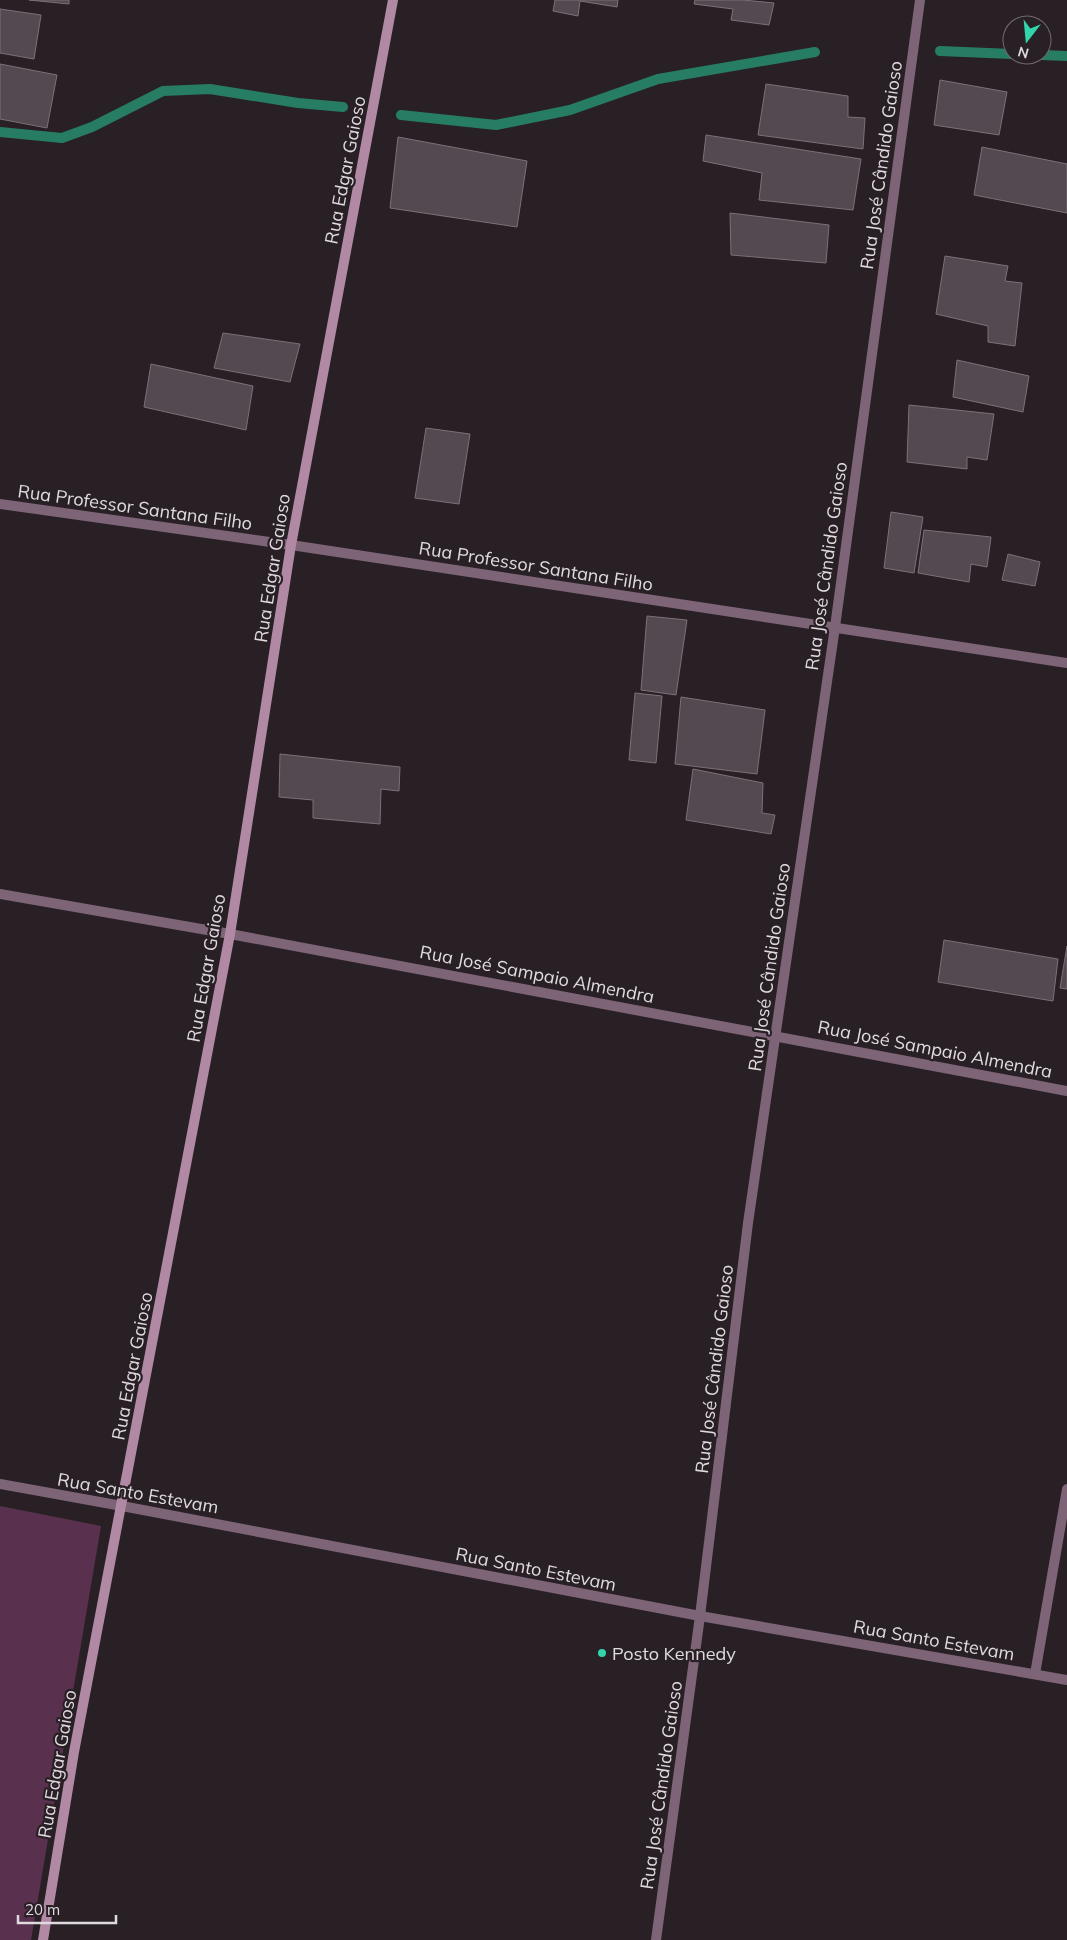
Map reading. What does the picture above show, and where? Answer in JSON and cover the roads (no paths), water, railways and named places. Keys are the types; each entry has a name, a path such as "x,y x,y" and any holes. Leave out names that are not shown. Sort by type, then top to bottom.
{"main road":[{"name":"Rua Edgar Gaioso","path":"43,1940 74,1752 230,934 291,545 393,0"}],"street":[{"name":"Rua José Cândido Gaioso","path":"656,1940 700,1616 748,1223 835,628 920,0"},
{"name":"Rua Professor Santana Filho","path":"0,504 291,545 1067,663"},
{"name":"Rua José Sampaio Almendra","path":"0,894 230,934 1067,1091"},
{"name":"Rua Santo Estevam","path":"0,1484 700,1616 1067,1680"},
{"path":"1035,1674 1067,1489"}],"waterway":[{"path":"940,51 1002,54"},
{"path":"401,115 496,125 570,110 658,79 815,52"},
{"path":"1052,55 1067,56"},
{"path":"0,132 62,138 92,127 163,91 210,89 298,103 343,107"}],"place":[{"name":"Posto Kennedy","path":"602,1653"}]}
